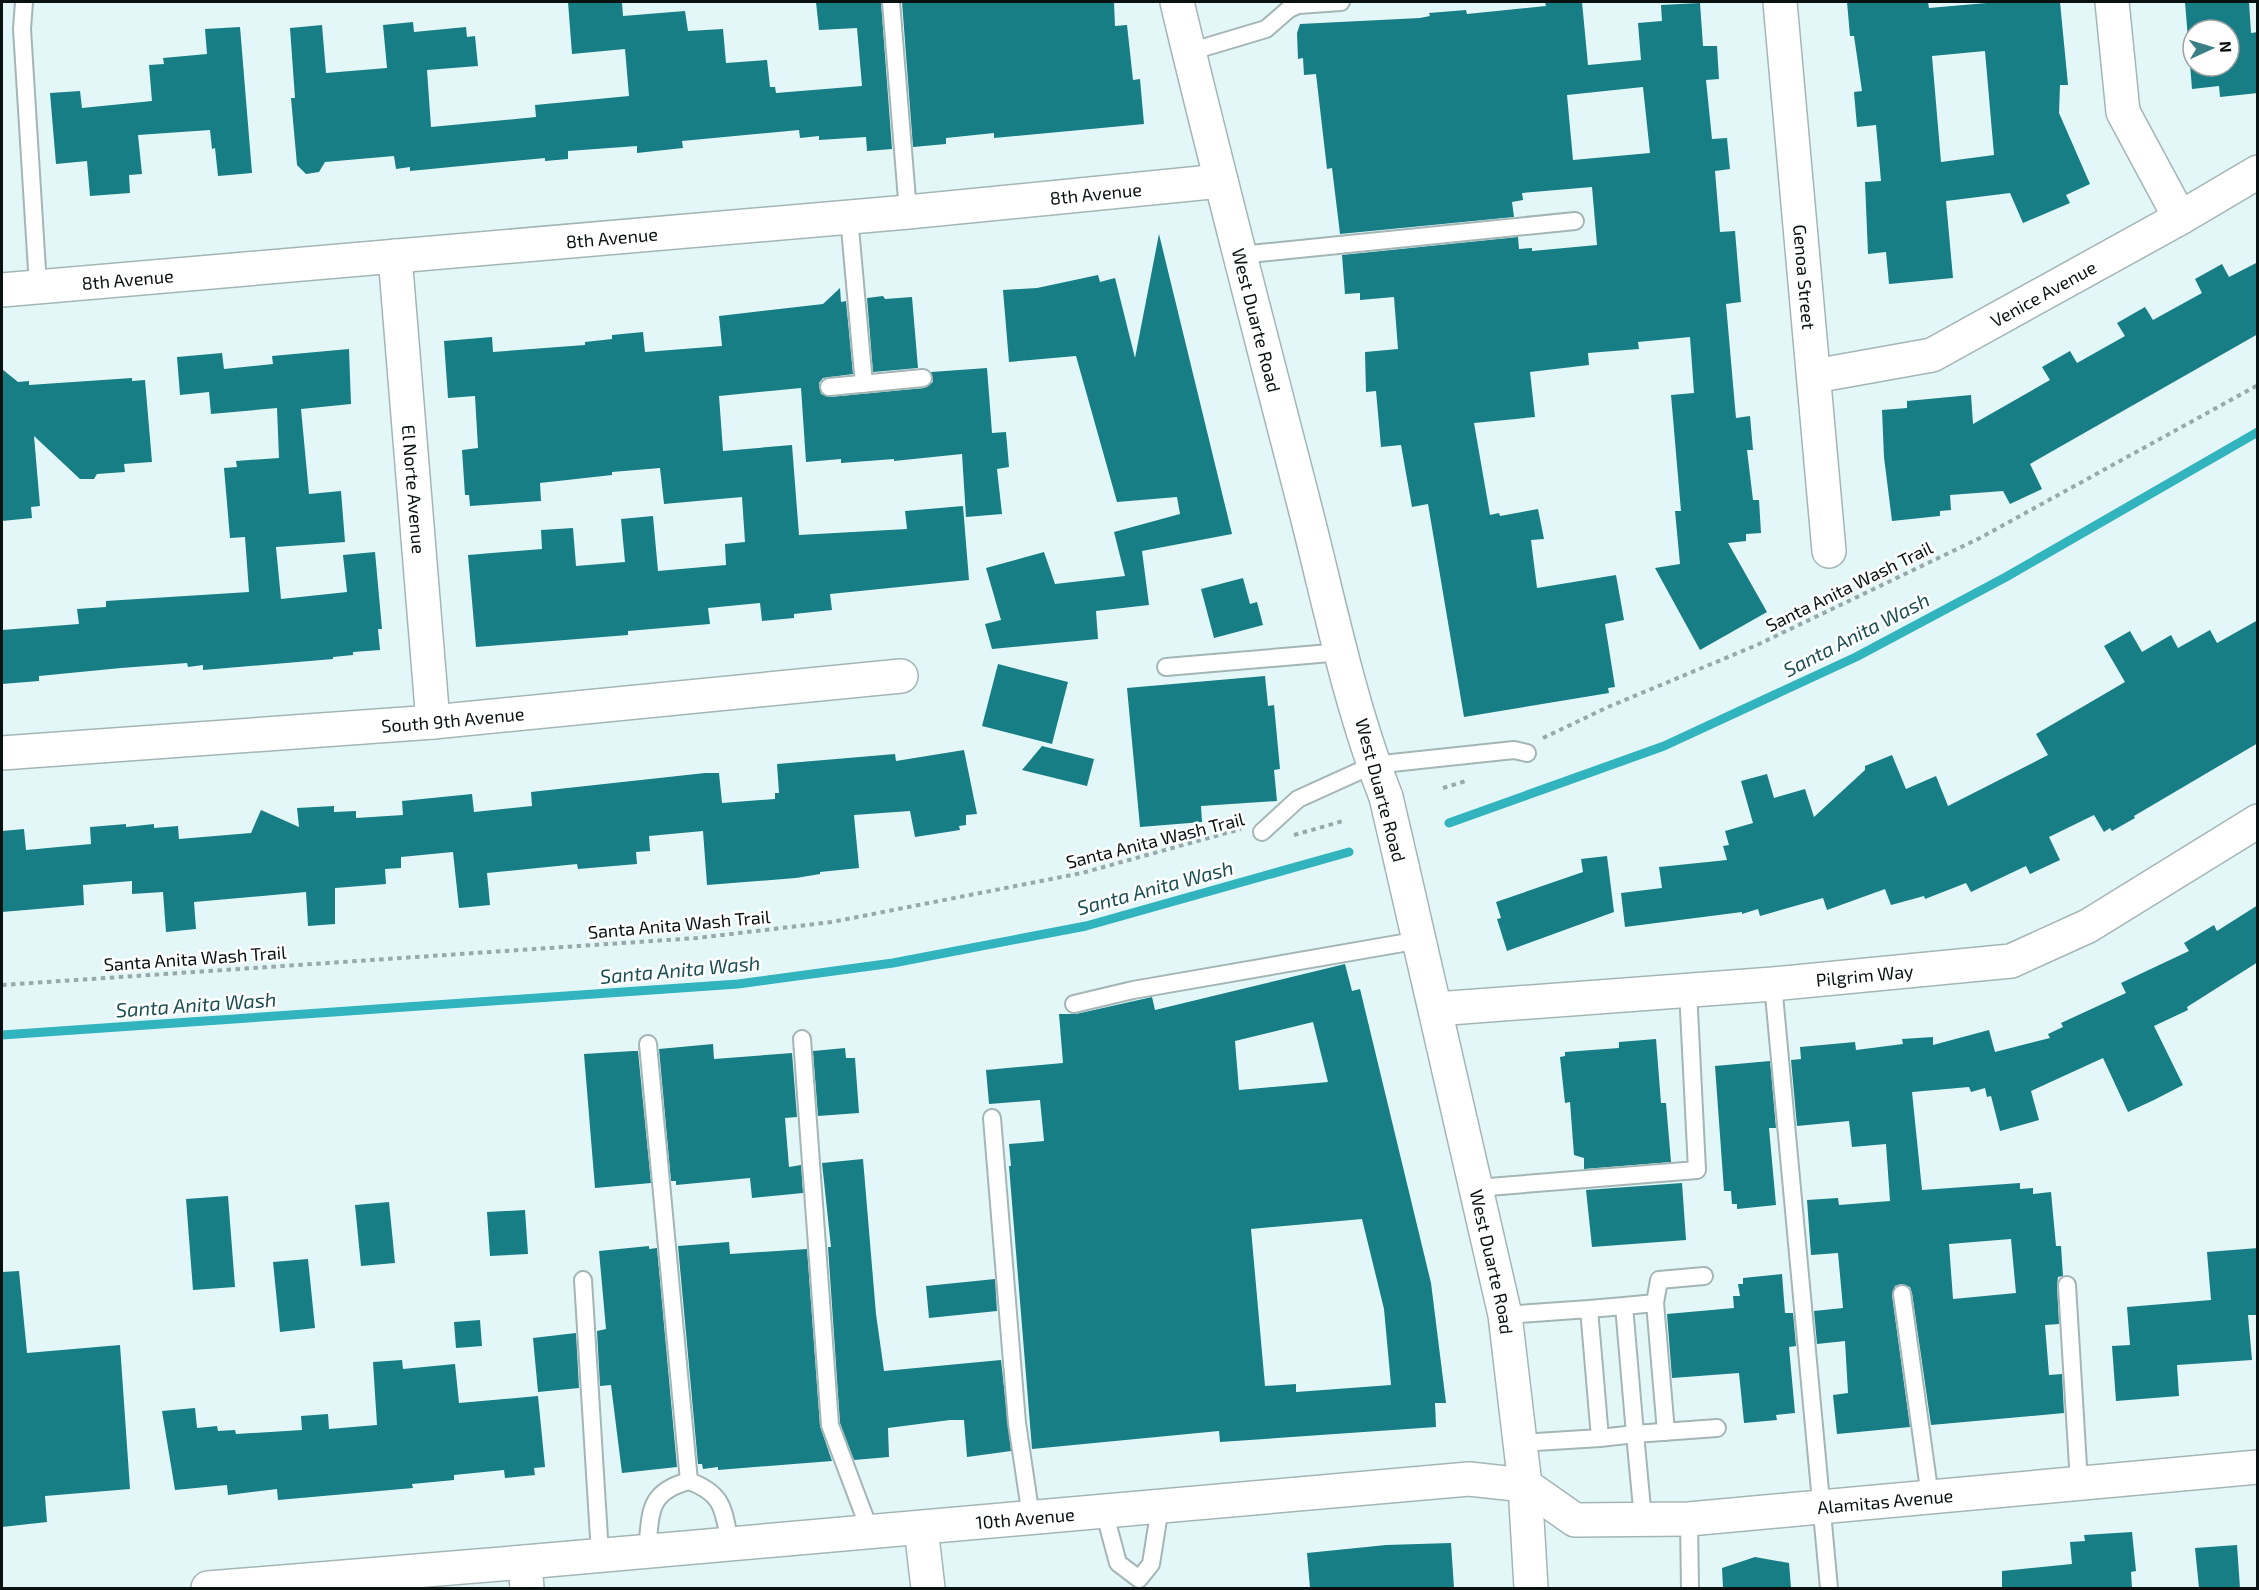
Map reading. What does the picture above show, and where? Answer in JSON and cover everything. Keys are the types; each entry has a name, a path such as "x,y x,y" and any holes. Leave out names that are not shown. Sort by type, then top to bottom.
{"street":[{"name":"West Duarte Road","path":"1177,2 1239,255 1342,652 1373,765 1386,797 1505,1315 1525,1485 1531,1588"},
{"name":"Genoa Street","path":"1780,2 1829,551"},
{"path":"2112,2 2123,112 2180,218"},
{"name":"Venice Avenue","path":"1815,376 1932,355 2180,218 2258,172"},
{"name":"8th Avenue","path":"2,290 908,212 1221,181"},
{"name":"El Norte Avenue","path":"395,256 433,722"},
{"name":"South 9th Avenue","path":"2,753 433,722 901,676"},
{"name":"Pilgrim Way","path":"1436,1009 1773,984 2011,961 2088,926 2258,821"},
{"name":"Alamitas Avenue","path":"1525,1485 1575,1520 1689,1519 2258,1467"},
{"name":"10th Avenue","path":"208,1588 526,1575 600,1554 1469,1479 1525,1485"},
{"path":"921,1528 928,1588"}],"lane":[{"path":"24,2 22,29 38,286"},
{"path":"891,2 908,212"},
{"path":"1189,52 1266,29 1289,9 1298,5 1341,2"},
{"path":"849,217 864,384"},
{"path":"1239,255 1575,221"},
{"path":"829,387 924,378"},
{"path":"1166,667 1342,652"},
{"path":"1262,832 1298,799 1373,765 1514,750 1527,753"},
{"path":"1074,1004 1133,990 1285,966 1420,940"},
{"path":"1773,984 1829,1588"},
{"path":"1476,1188 1697,1170 1688,990"},
{"path":"802,1039 830,1425 870,1531"},
{"path":"648,1044 689,1481"},
{"path":"992,1118 1017,1423 1031,1517"},
{"path":"1666,1432 1655,1303 1659,1280 1704,1276"},
{"path":"583,1280 600,1554"},
{"path":"2067,1285 2079,1484"},
{"path":"1902,1294 1930,1497"},
{"path":"1505,1315 1655,1303"},
{"path":"1624,1306 1643,1519"},
{"path":"1589,1309 1600,1438"},
{"path":"1520,1443 1717,1428"},
{"path":"647,1551 651,1509 659,1494 673,1485 689,1481 715,1494 723,1507 730,1543"},
{"path":"1104,1511 1118,1563 1139,1584 1151,1564 1160,1507"},
{"path":"1689,1519 1690,1588"}],"path":[{"name":"Santa Anita Wash Trail","path":"1527,753 1546,735 1757,645 1980,538 2258,385"},
{"path":"1443,788 1478,777"},
{"name":"Santa Anita Wash Trail","path":"2,985 697,938 786,928 832,922 1082,873 1244,828 1254,828 1275,841 1343,821"}],"building":[{"path":"568,2 622,2 623,16 685,11 688,31 723,29 726,63 767,60 770,87 775,87 776,93 862,86 857,28 819,30 816,2 881,2 892,149 867,151 866,137 819,140 819,136 800,138 799,130 682,141 683,148 637,153 637,146 568,151 568,159 545,161 545,158 410,171 410,167 396,169 394,156 325,162 319,172 306,174 297,165 291,98 295,98 290,28 322,25 326,73 387,68 383,25 413,22 414,32 466,27 467,37 475,36 478,66 427,70 431,127 536,117 535,105 629,96 625,49 572,54"},
{"path":"902,2 1114,2 1115,26 1127,25 1133,80 1140,79 1144,124 994,138 994,133 946,138 946,144 913,147"},
{"path":"1545,2 1582,2 1588,65 1641,60 1638,23 1662,21 1661,5 1700,3 1703,46 1717,46 1719,79 1706,80 1712,139 1727,138 1730,169 1715,171 1720,232 1735,231 1741,302 1726,304 1735,407 1736,418 1750,416 1753,450 1747,450 1753,500 1759,500 1761,533 1746,534 1746,541 1728,543 1767,612 1700,650 1655,568 1680,564 1675,511 1681,511 1671,395 1694,393 1690,337 1638,342 1639,349 1588,353 1589,365 1530,372 1535,417 1474,423 1490,515 1499,513 1500,516 1538,509 1544,539 1531,540 1537,588 1616,575 1624,620 1605,624 1615,687 1608,688 1609,693 1464,717 1428,504 1412,507 1401,445 1381,447 1376,391 1366,392 1365,352 1398,349 1394,297 1360,300 1360,293 1345,294 1342,255 1518,237 1519,249 1532,248 1532,251 1597,245 1592,187 1522,193 1523,200 1512,202 1514,217 1340,234 1332,168 1327,169 1316,74 1304,75 1303,58 1298,59 1297,33 1300,24 1420,18 1430,16 1429,13 1466,10 1467,14 1546,6","holes":["1643,87 1650,153 1573,160 1567,95"]},
{"path":"1847,2 1928,2 1929,8 1998,2 2060,2 2068,85 2060,85 2059,113 2090,184 2066,195 2070,203 2023,223 2010,193 1946,201 1953,278 1889,284 1886,252 1868,254 1865,182 1881,181 1876,125 1857,127 1854,92 1862,91 1854,36 1850,36","holes":["1985,51 1994,155 1941,162 1932,56"]},
{"path":"2185,2 2249,2 2251,33 2258,32 2258,93 2220,97 2219,86 2192,89 2191,78 2241,78 2241,18 2186,18"},
{"path":"240,27 252,173 218,176 215,148 212,149 210,130 138,135 142,174 129,175 130,193 90,196 87,161 56,164 50,93 80,91 82,108 152,101 149,65 164,64 163,58 207,54 205,29"},
{"path":"1159,234 1232,534 1142,551 1149,605 1096,611 1098,639 992,649 985,624 1001,620 986,568 1044,552 1055,584 1125,576 1114,532 1180,514 1177,497 1117,502 1076,356 1009,362 1003,290 1037,288 1098,275 1100,282 1115,278 1135,358"},
{"path":"2258,262 2258,334 2030,464 2042,489 2010,504 2003,491 1950,495 1951,510 1940,511 1940,516 1892,521 1884,457 1882,410 1907,408 1907,401 1971,395 1973,424 2050,380 2042,367 2070,351 2077,363 2125,336 2117,323 2145,307 2153,320 2202,293 2195,279 2222,264 2229,277"},
{"path":"840,288 841,302 846,301 853,374 823,378 819,383 821,394 830,397 924,388 933,382 931,372 987,368 992,433 1006,432 1009,467 997,469 1002,514 966,517 962,454 894,461 894,459 841,463 841,459 806,462 801,388 719,396 723,451 792,445 799,535 907,529 905,511 963,506 969,580 830,594 832,610 794,614 794,618 762,621 760,603 708,608 710,624 628,631 628,635 476,647 468,555 542,549 541,530 573,528 576,566 625,562 621,519 653,516 658,571 726,565 725,544 745,542 742,497 664,504 660,468 612,472 612,475 540,483 541,501 470,506 469,495 465,495 462,450 478,448 475,396 448,398 444,341 492,337 493,352 585,345 585,342 612,339 612,335 643,332 645,352 722,346 719,316 823,304"},
{"path":"883,296 885,299 912,297 918,368 873,372 867,298"},
{"path":"349,349 351,404 301,409 309,494 341,491 345,542 276,547 281,599 347,592 343,555 375,552 382,629 378,629 380,650 353,652 353,655 333,657 333,659 203,670 203,665 188,667 187,663 121,668 39,676 39,681 2,684 2,630 79,624 77,609 106,607 106,601 249,592 245,537 230,538 224,468 237,467 236,461 279,458 277,408 211,414 209,392 180,395 177,357 222,353 224,369 273,364 272,356"},
{"path":"2,369 18,382 29,381 29,385 132,378 132,381 145,380 152,462 124,464 125,472 97,474 94,479 80,479 34,436 40,506 31,507 32,518 2,521"},
{"path":"1243,578 1250,604 1257,602 1263,625 1214,638 1201,589"},
{"path":"2258,620 2258,743 2112,831 2110,828 2104,832 2094,815 2049,837 2060,860 2030,874 2026,866 1971,892 1966,883 1925,899 1924,896 1891,905 1885,889 1827,910 1823,898 1760,916 1758,909 1742,914 1742,912 1625,927 1621,893 1662,888 1659,867 1727,860 1723,846 1729,845 1725,831 1753,823 1741,781 1767,774 1774,798 1805,789 1814,817 1865,770 1865,766 1892,755 1906,789 1936,776 1948,806 2048,755 2036,734 2125,682 2104,646 2130,631 2142,652 2171,635 2178,648 2210,630 2217,643"},
{"path":"998,664 1068,682 1052,744 982,726"},
{"path":"1265,676 1268,706 1274,705 1280,769 1274,770 1277,801 1201,806 1202,822 1140,827 1127,688"},
{"path":"1042,746 1094,759 1087,786 1022,770"},
{"path":"964,750 977,814 966,815 966,825 959,826 960,830 915,837 910,811 854,815 859,868 820,872 820,874 796,878 707,885 703,831 649,836 650,851 636,852 637,864 578,869 577,864 487,873 490,905 459,908 453,852 401,857 401,868 385,869 386,884 335,888 335,924 308,926 306,892 194,902 196,929 166,932 163,892 132,894 132,881 83,885 84,905 2,912 2,831 24,829 26,850 91,844 90,827 126,824 126,827 154,824 154,828 178,826 179,839 251,833 261,810 299,827 297,808 334,806 334,812 356,811 356,818 403,815 402,801 472,794 474,812 532,806 531,792 705,773 719,773 722,803 775,799 775,793 779,793 777,764 895,754 896,761"},
{"path":"1607,856 1614,912 1507,951 1497,919 1501,918 1496,902 1583,872 1581,859"},
{"path":"2258,905 2258,962 2187,1007 2188,1010 2154,1026 2183,1085 2128,1112 2103,1058 2031,1091 2039,1120 2000,1131 1991,1096 1987,1097 1985,1088 1971,1092 1969,1087 1912,1092 1922,1190 2020,1183 2020,1189 2033,1188 2033,1194 2051,1192 2056,1246 2061,1246 2063,1276 2058,1277 2057,1285 2059,1324 2045,1325 2049,1375 2062,1374 2064,1413 1931,1425 1912,1293 1910,1287 1901,1284 1895,1286 1892,1295 1910,1427 1837,1434 1833,1395 1848,1393 1845,1341 1817,1344 1814,1311 1843,1308 1838,1253 1811,1255 1807,1200 1838,1198 1839,1205 1890,1201 1886,1144 1852,1147 1849,1121 1797,1126 1791,1060 1801,1059 1800,1047 1855,1042 1856,1050 1903,1044 1902,1039 1933,1037 1933,1045 1989,1030 1995,1052 2050,1038 2048,1034 2063,1027 2061,1023 2126,993 2121,983 2189,951 2184,943 2214,925 2217,931","holes":["2011,1239 2016,1293 1953,1299 1949,1244"]},
{"path":"1345,964 1352,991 1360,989 1431,1283 1446,1403 1435,1403 1436,1427 1220,1442 1219,1431 1032,1449 1009,1144 1044,1141 1040,1100 989,1104 986,1070 1063,1063 1059,1014 1076,1014 1152,997 1155,1010","holes":["1313,1022 1328,1082 1239,1090 1235,1041","1362,1219 1384,1309 1391,1385 1296,1392 1296,1384 1265,1386 1251,1229"]},
{"path":"1656,1039 1661,1103 1666,1103 1671,1162 1584,1169 1584,1158 1574,1155 1570,1102 1565,1103 1560,1057 1565,1056 1565,1052 1619,1048 1619,1042"},
{"path":"713,1044 714,1059 792,1053 797,1117 785,1118 789,1167 801,1165 803,1193 752,1198 750,1178 676,1185 676,1181 671,1181 659,1049"},
{"path":"845,1048 846,1058 855,1058 859,1113 818,1116 813,1051"},
{"path":"638,1051 651,1183 595,1188 584,1054"},
{"path":"1770,1061 1776,1128 1769,1128 1776,1205 1737,1209 1737,1204 1732,1204 1731,1191 1724,1191 1715,1066"},
{"path":"863,1159 876,1314 884,1371 1001,1360 1011,1451 967,1457 964,1420 950,1420 888,1428 889,1457 854,1460 840,1423 828,1247 831,1247 822,1163"},
{"path":"1682,1183 1686,1240 1592,1247 1586,1190"},
{"path":"228,1196 235,1287 193,1290 186,1199"},
{"path":"389,1202 395,1263 361,1266 355,1205"},
{"path":"525,1210 528,1254 490,1256 487,1212"},
{"path":"729,1242 730,1254 807,1249 820,1426 832,1461 718,1470 718,1467 703,1469 702,1464 698,1464 678,1246"},
{"path":"649,1246 649,1249 657,1248 677,1467 622,1473 611,1385 600,1386 597,1331 606,1329 599,1251"},
{"path":"2258,1248 2258,1315 2248,1315 2252,1360 2177,1365 2179,1396 2116,1401 2112,1346 2130,1345 2127,1307 2211,1300 2207,1252"},
{"path":"308,1259 315,1328 280,1332 273,1262"},
{"path":"19,1271 27,1353 120,1345 130,1489 45,1496 47,1522 2,1527 2,1272"},
{"path":"1782,1274 1785,1313 1793,1313 1796,1346 1789,1347 1795,1413 1776,1415 1777,1420 1744,1423 1739,1373 1672,1378 1667,1314 1734,1308 1733,1296 1740,1296 1738,1284 1743,1284 1743,1278"},
{"path":"995,1279 997,1311 929,1318 926,1286"},
{"path":"480,1320 482,1346 456,1348 454,1322"},
{"path":"576,1333 579,1388 538,1392 533,1338"},
{"path":"402,1360 403,1369 455,1364 459,1403 538,1396 545,1467 534,1468 535,1475 505,1478 504,1470 454,1475 454,1480 412,1484 413,1488 278,1500 277,1489 228,1495 227,1485 175,1490 162,1411 195,1408 197,1428 217,1426 218,1431 235,1430 236,1434 302,1430 301,1416 328,1414 329,1429 377,1425 373,1362"},
{"path":"2132,1532 2136,1571 2131,1572 2132,1588 2002,1588 2002,1571 2072,1564 2070,1542 2085,1541 2084,1535"},
{"path":"1451,1543 1454,1588 1310,1588 1307,1553 1386,1545"},
{"path":"2237,1545 2240,1588 2199,1588 2195,1548"},
{"path":"1755,1557 1789,1563 1791,1588 1723,1588 1722,1568"}],"waterway":[{"name":"Santa Anita Wash","path":"1449,823 1664,746 1856,657 2006,577 2258,432"},
{"name":"Santa Anita Wash","path":"2,1035 738,984 893,963 1086,926 1349,852"}]}
